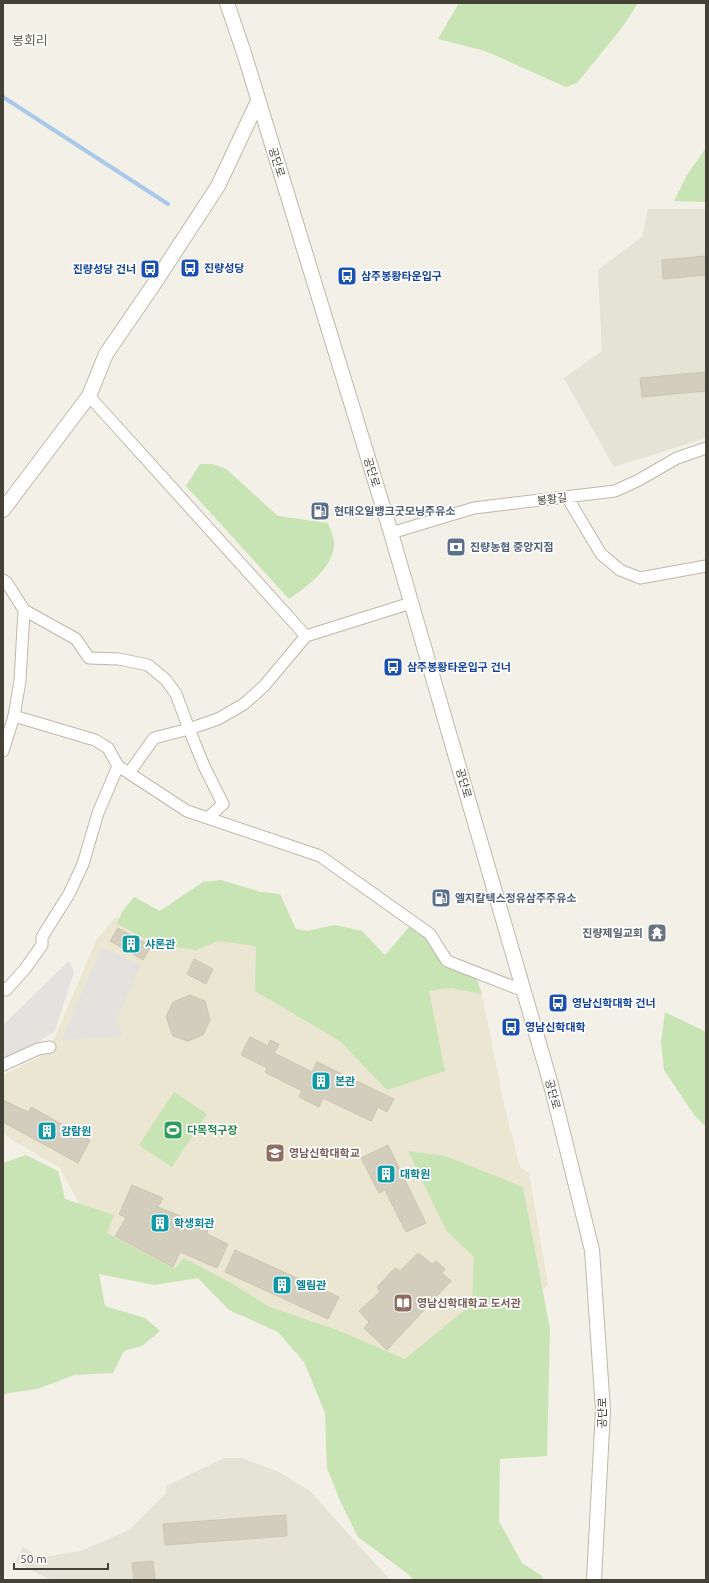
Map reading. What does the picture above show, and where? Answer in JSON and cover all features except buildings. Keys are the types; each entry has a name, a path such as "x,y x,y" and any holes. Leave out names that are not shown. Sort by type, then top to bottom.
{"street":[{"name":"공단로","path":"227,3 244,53 412,603 551,1085 592,1250 603,1410 594,1580"},
{"path":"3,510 89,396 106,354 218,186 258,101"},
{"path":"89,396 306,636"},
{"name":"봉황길","path":"391,533 474,508 615,491 639,480 677,458 706,448"},
{"path":"567,497 601,554 620,570 640,578 706,566"},
{"path":"3,580 7,583 24,610 76,639 89,658 120,659 148,665 166,680 176,694 204,766 223,804 209,817"},
{"path":"128,773 154,738 189,730 218,719 244,704 264,686 306,636 412,603"},
{"path":"3,752 14,716 20,681 24,610"},
{"path":"14,716 95,740 108,748 118,766 187,811 209,817 320,856 430,934 447,961 524,991"},
{"path":"3,988 6,990 25,969 42,945 42,937 69,894 83,864 98,813 118,766"},
{"path":"3,1065 38,1049 50,1047"}],"shaded area":[{"path":"648,209 706,209 706,438 614,467 564,378 602,351 598,270 642,237"},
{"name":"영남신학대학교","path":"195,914 307,931 335,925 362,931 385,956 450,988 482,994 505,1109 520,1167 529,1173 548,1285 408,1411 348,1351 229,1310 198,1278 154,1285 97,1238 60,1168 9,1138 3,1132 3,1075 48,1053 97,939 116,917 168,937"},
{"path":"102,947 141,965 117,1018 123,1036 62,1040"},
{"path":"69,961 74,972 55,1031 31,1046 3,1058 3,1025"},
{"path":"224,1458 242,1458 279,1472 310,1491 390,1580 51,1580 15,1562 23,1547 39,1558 81,1551 129,1530 166,1493 166,1486"}],"green space":[{"path":"459,3 638,3 624,25 577,83 566,87 485,51 438,39"},
{"path":"706,148 706,202 674,201 687,175"},
{"path":"200,464 213,464 226,469 278,516 328,523 334,538 334,547 332,556 323,571 289,599 186,486"},
{"path":"221,880 261,892 280,894 296,929 307,931 335,925 362,931 385,955 410,926 476,977 482,994 450,988 429,991 445,1071 387,1090 340,1041 255,991 256,946 218,941 196,950 156,944 117,924 122,912 134,897 160,911 203,882"},
{"path":"665,1012 706,1032 706,1127 695,1116 664,1070 661,1042"},
{"name":"다목적구장","path":"174,1092 207,1114 172,1167 139,1145"},
{"path":"408,1151 445,1156 523,1187 550,1329 547,1456 500,1459 499,1521 522,1563 542,1576 543,1580 413,1580 408,1574 358,1537 341,1503 327,1468 325,1413 304,1362 278,1332 229,1310 198,1278 154,1285 99,1274 105,1306 145,1318 160,1331 142,1346 124,1351 113,1373 74,1375 37,1389 3,1395 3,1163 26,1155 58,1171 65,1199 114,1215 107,1233 175,1269 184,1258 231,1283 270,1307 337,1330 405,1359 472,1304 474,1257 446,1230"}],"waterway":[{"path":"3,97 168,204"}],"place":[{"name":"진량성당","path":"190,268"},
{"name":"진량성당 건너","path":"150,269"},
{"name":"삼주봉황타운입구","path":"347,276"},
{"name":"현대오일뱅크굿모닝주유소","path":"320,511"},
{"name":"진량농협 중앙지점","path":"456,547"},
{"name":"삼주봉황타운입구 건너","path":"393,667"},
{"name":"엘지칼텍스정유삼주주유소","path":"441,898"},
{"name":"진량제일교회","path":"657,933"},
{"name":"샤론관","path":"131,944"},
{"name":"영남신학대학 건너","path":"558,1003"},
{"name":"영남신학대학","path":"511,1027"},
{"name":"본관","path":"321,1081"},
{"name":"다목적구장","path":"173,1130"},
{"name":"감람원","path":"47,1131"},
{"name":"영남신학대학교","path":"275,1153"},
{"name":"대학원","path":"386,1174"},
{"name":"학생회관","path":"160,1223"},
{"name":"엘림관","path":"282,1285"},
{"name":"영남신학대학교 도서관","path":"403,1303"}],"district":[{"name":"봉회리","path":"30,40"}]}
